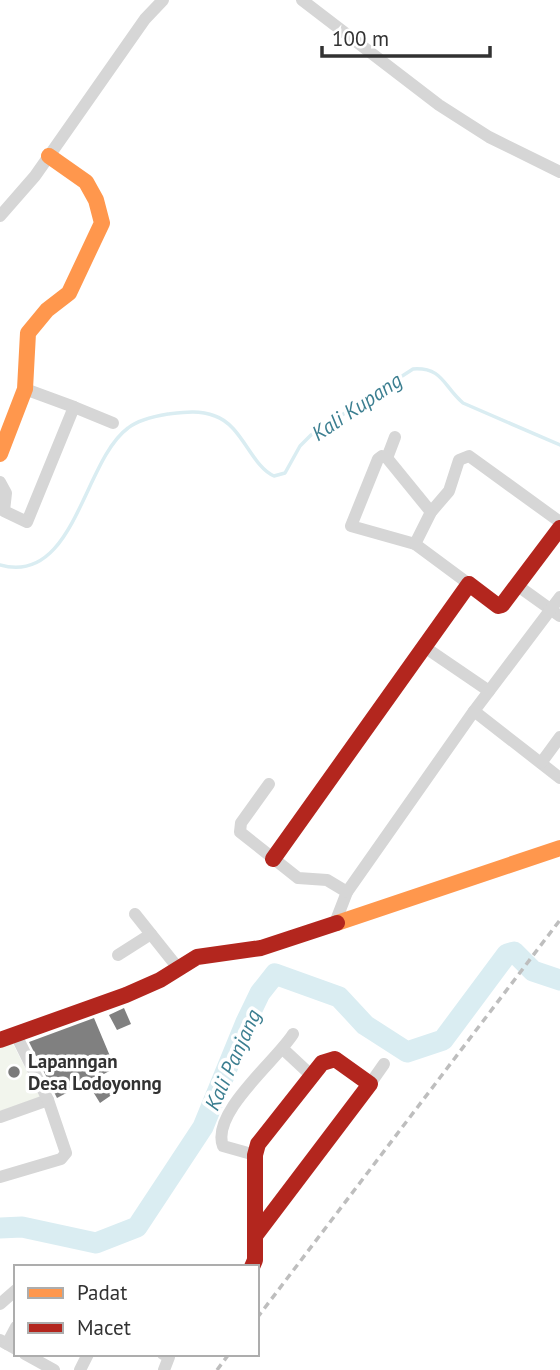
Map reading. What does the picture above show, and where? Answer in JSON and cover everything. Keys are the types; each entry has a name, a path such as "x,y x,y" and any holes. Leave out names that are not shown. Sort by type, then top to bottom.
{"street":[{"path":"0,216 49,156 145,19 163,0"},
{"path":"302,0 439,105 489,137 560,172"},
{"path":"0,454 25,389 28,368 25,347 28,332 47,310 69,293 102,223 91,188 82,175 49,156"},
{"path":"25,389 113,423"},
{"path":"0,482 5,493 4,511 27,523 75,407"},
{"path":"387,458 395,437"},
{"path":"430,512 387,458 382,456 374,464 351,526 415,544 499,606 560,528"},
{"path":"415,544 430,512 446,496 459,460 469,456 560,522"},
{"path":"272,859 468,584"},
{"path":"517,586 555,613"},
{"path":"335,923 347,892 474,711 555,613 560,597"},
{"path":"423,646 489,691"},
{"path":"474,711 560,778"},
{"path":"541,763 560,737"},
{"path":"269,784 241,823 240,832 298,878 327,880 347,892"},
{"path":"0,1040 126,995 160,980 197,957 261,948 505,869 560,848"},
{"path":"135,915 178,968"},
{"path":"118,955 150,934"},
{"path":"255,1155 223,1146 221,1140 229,1114 243,1091 283,1049 293,1034"},
{"path":"0,1177 64,1157 66,1150 48,1100 16,1035"},
{"path":"283,1049 312,1076"},
{"path":"252,1265 255,1260 255,1155 267,1130 322,1063 335,1059 370,1084"},
{"path":"255,1236 384,1064"},
{"path":"0,1117 48,1100"},
{"path":"0,1304 14,1292"},
{"path":"28,1356 54,1370"}],"shaded area":[{"name":"Lapanngan Desa Lodoyonng","path":"12,1042 41,1099 0,1111 0,1046"}],"building":[{"path":"124,1008 131,1024 117,1030 109,1015"},
{"path":"94,1018 115,1068 102,1075 113,1094 100,1103 87,1082 57,1098 29,1042"}],"waterway":[{"name":"Kali Kupang","path":"0,565 25,566 45,557 62,540 113,444 132,425 158,416 198,412 215,416 232,428 259,464 274,476 285,473 300,446 311,435 413,369 423,369 437,374 463,403 560,445"},
{"name":"Kali Panjang","path":"0,1228 22,1227 96,1243 137,1227 203,1127 246,1022 260,993 275,974 339,997 365,1025 407,1052 443,1040 507,954 514,952 533,971 560,980"}],"railway":[{"path":"259,1315 560,920"},
{"path":"217,1370 228,1356"}],"traffic: slow":[{"path":"0,454 25,389 28,333 47,310 69,293 102,223 96,200 86,182 49,156"},
{"path":"337,923 560,848"}],"traffic: jam":[{"path":"273,859 469,584 498,606 502,605 560,528"},
{"path":"0,1040 126,995 160,980 197,957 261,948 337,923"},
{"path":"335,1059 370,1084 255,1236 255,1155 258,1144 322,1063 335,1059"},
{"path":"253,1265 255,1236"}],"place":[{"name":"Lapanngan Desa Lodoyonng","path":"14,1072"}]}
